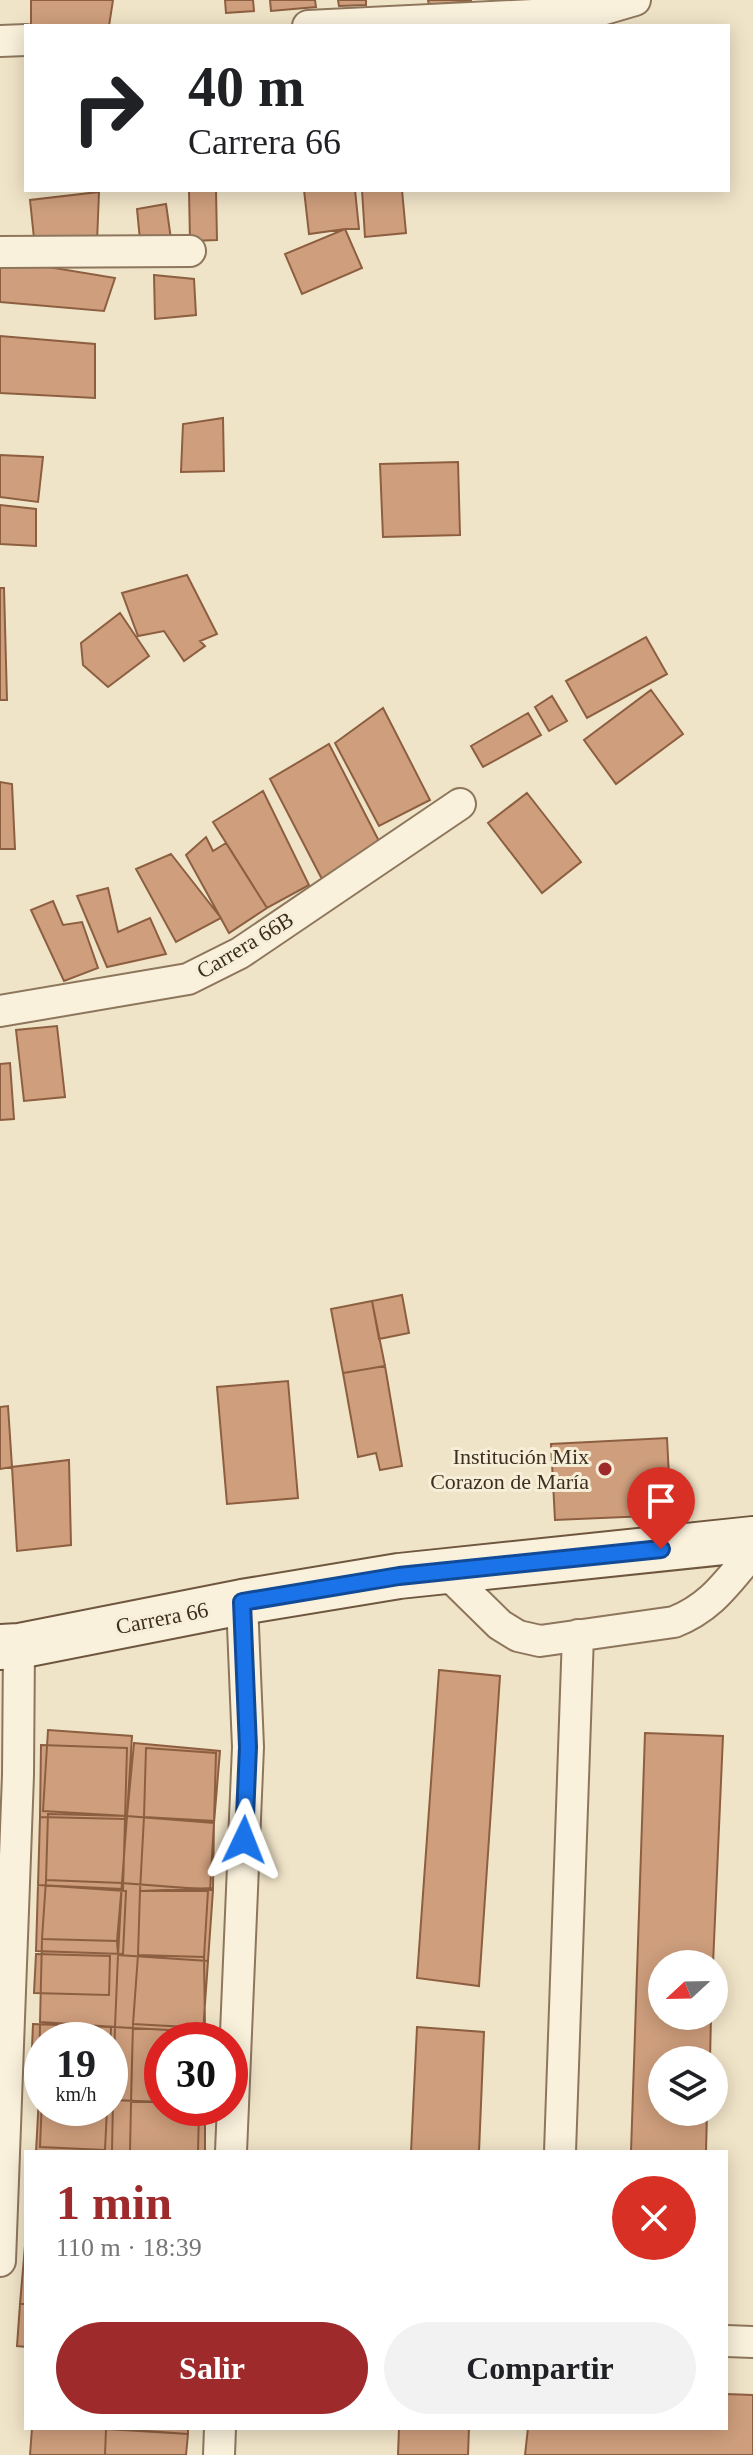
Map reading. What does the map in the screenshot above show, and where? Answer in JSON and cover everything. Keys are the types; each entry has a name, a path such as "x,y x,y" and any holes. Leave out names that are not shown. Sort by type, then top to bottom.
{"street":[{"path":"349,24 594,12 635,0"},
{"path":"0,41 24,40"},
{"path":"0,252 190,251"},
{"name":"Carrera 66B","path":"0,1011 188,979 240,953 460,804"},
{"name":"Carrera 66","path":"9,1646 399,1576 753,1539"},
{"path":"445,1571 500,1625 518,1636 540,1641 674,1622 691,1616 709,1603 753,1552"},
{"path":"231,2150 248,1747 242,1602"},
{"path":"560,2150 578,1635"},
{"path":"0,2261 18,1775 9,1646"},
{"path":"728,2341 753,2342"},
{"path":"219,2455 220,2430"}],"building":[{"path":"31,0 113,0 109,24 31,24"},
{"path":"225,0 253,0 254,11 226,13"},
{"path":"270,0 315,0 316,7 271,11"},
{"path":"338,0 366,0 366,5 339,6"},
{"path":"428,0 471,0 471,1 429,5"},
{"path":"99,192 97,242 35,248 30,200"},
{"path":"189,192 216,192 217,240 190,241"},
{"path":"304,192 355,192 359,229 309,234"},
{"path":"362,192 402,192 406,233 365,237"},
{"path":"166,204 171,239 140,240 137,209"},
{"path":"345,229 362,268 302,294 285,254"},
{"path":"0,259 115,278 104,311 0,302"},
{"path":"154,275 194,279 196,315 155,319"},
{"path":"0,336 95,344 95,398 0,393"},
{"path":"223,418 224,471 181,472 183,424"},
{"path":"0,455 43,457 38,502 0,497"},
{"path":"458,462 460,535 383,537 380,464"},
{"path":"0,505 36,509 36,546 0,544"},
{"path":"187,575 217,634 200,641 205,646 184,661 164,631 138,636 122,593"},
{"path":"0,588 4,588 7,700 0,700"},
{"path":"120,613 149,656 108,687 83,665 81,643"},
{"path":"646,637 667,674 587,718 566,681"},
{"path":"651,690 683,734 616,784 584,740"},
{"path":"552,696 567,721 549,731 535,707"},
{"path":"383,708 430,800 379,826 335,743"},
{"path":"528,713 541,735 483,767 471,746"},
{"path":"329,744 382,847 324,883 270,779"},
{"path":"0,782 12,784 15,849 0,849"},
{"path":"263,791 309,885 267,908 213,822"},
{"path":"527,793 581,862 542,893 488,823"},
{"path":"206,837 213,851 226,843 267,908 229,933 186,855"},
{"path":"171,854 221,918 176,942 136,869"},
{"path":"108,888 118,932 150,918 166,954 107,967 77,896"},
{"path":"53,901 63,925 82,922 98,968 64,981 31,910"},
{"path":"57,1026 65,1097 24,1101 16,1030"},
{"path":"10,1063 14,1119 0,1120 0,1064"},
{"path":"402,1295 409,1333 379,1339 372,1301"},
{"path":"372,1301 385,1366 343,1373 331,1309"},
{"path":"385,1366 402,1466 380,1470 376,1453 358,1457 343,1373"},
{"path":"288,1381 298,1498 227,1504 217,1387"},
{"path":"8,1406 12,1467 0,1469 0,1407"},
{"path":"667,1438 671,1515 555,1520 551,1444"},
{"path":"69,1460 71,1545 17,1551 12,1467"},
{"path":"439,1670 500,1676 479,1986 417,1978"},
{"path":"48,1730 132,1736 127,1816 43,1811"},
{"path":"645,1733 723,1736 714,1950 648,1950 648,2030 711,2030 710,2046 648,2046 648,2126 707,2126 706,2150 631,2150"},
{"path":"134,1743 220,1751 214,1823 127,1816"},
{"path":"41,1745 127,1748 125,1819 40,1817"},
{"path":"146,1748 216,1753 214,1821 144,1817"},
{"path":"48,1814 127,1816 122,1883 46,1880"},
{"path":"127,1816 214,1823 210,1890 122,1883"},
{"path":"40,1817 125,1819 123,1889 38,1885"},
{"path":"144,1817 214,1821 213,1888 140,1891"},
{"path":"46,1880 122,1883 117,1941 42,1939"},
{"path":"122,1883 213,1890 208,1961 118,1955"},
{"path":"38,1885 126,1891 123,1954 36,1951"},
{"path":"140,1891 208,1891 204,1957 138,1955"},
{"path":"42,1939 117,1941 115,2022 40,2022"},
{"path":"36,1954 110,1956 109,1995 34,1993"},
{"path":"118,1955 208,1961 204,2022 144,2022 144,2029 128,2028 128,2022 115,2022"},
{"path":"138,1955 204,1957 205,2022 133,2024"},
{"path":"133,2024 144,2025 144,2102 131,2102"},
{"path":"417,2027 484,2032 479,2150 411,2150"},
{"path":"128,2028 144,2029 144,2101 128,2101"},
{"path":"128,2101 144,2101 144,2126 199,2126 198,2150 112,2150 112,2126 128,2126"},
{"path":"131,2102 144,2102 144,2126 205,2126 205,2150 130,2150"},
{"path":"37,2126 112,2126 112,2150 36,2150"},
{"path":"41,2126 106,2126 105,2150 40,2147"},
{"path":"24,2257 24,2304 20,2304"},
{"path":"20,2304 24,2304 24,2347 17,2346"},
{"path":"728,2394 753,2395 753,2455 525,2455 528,2430 728,2430"},
{"path":"32,2430 106,2430 105,2455 30,2455"},
{"path":"106,2430 188,2434 186,2455 105,2455"},
{"path":"133,2430 188,2430 188,2434"},
{"path":"399,2430 469,2430 468,2455 398,2455"}],"place":[{"name":"Institución Mix Corazon de María","path":"605,1469"}],"route":[{"path":"244,1840 248,1747 242,1602 399,1576 661,1549"}]}
